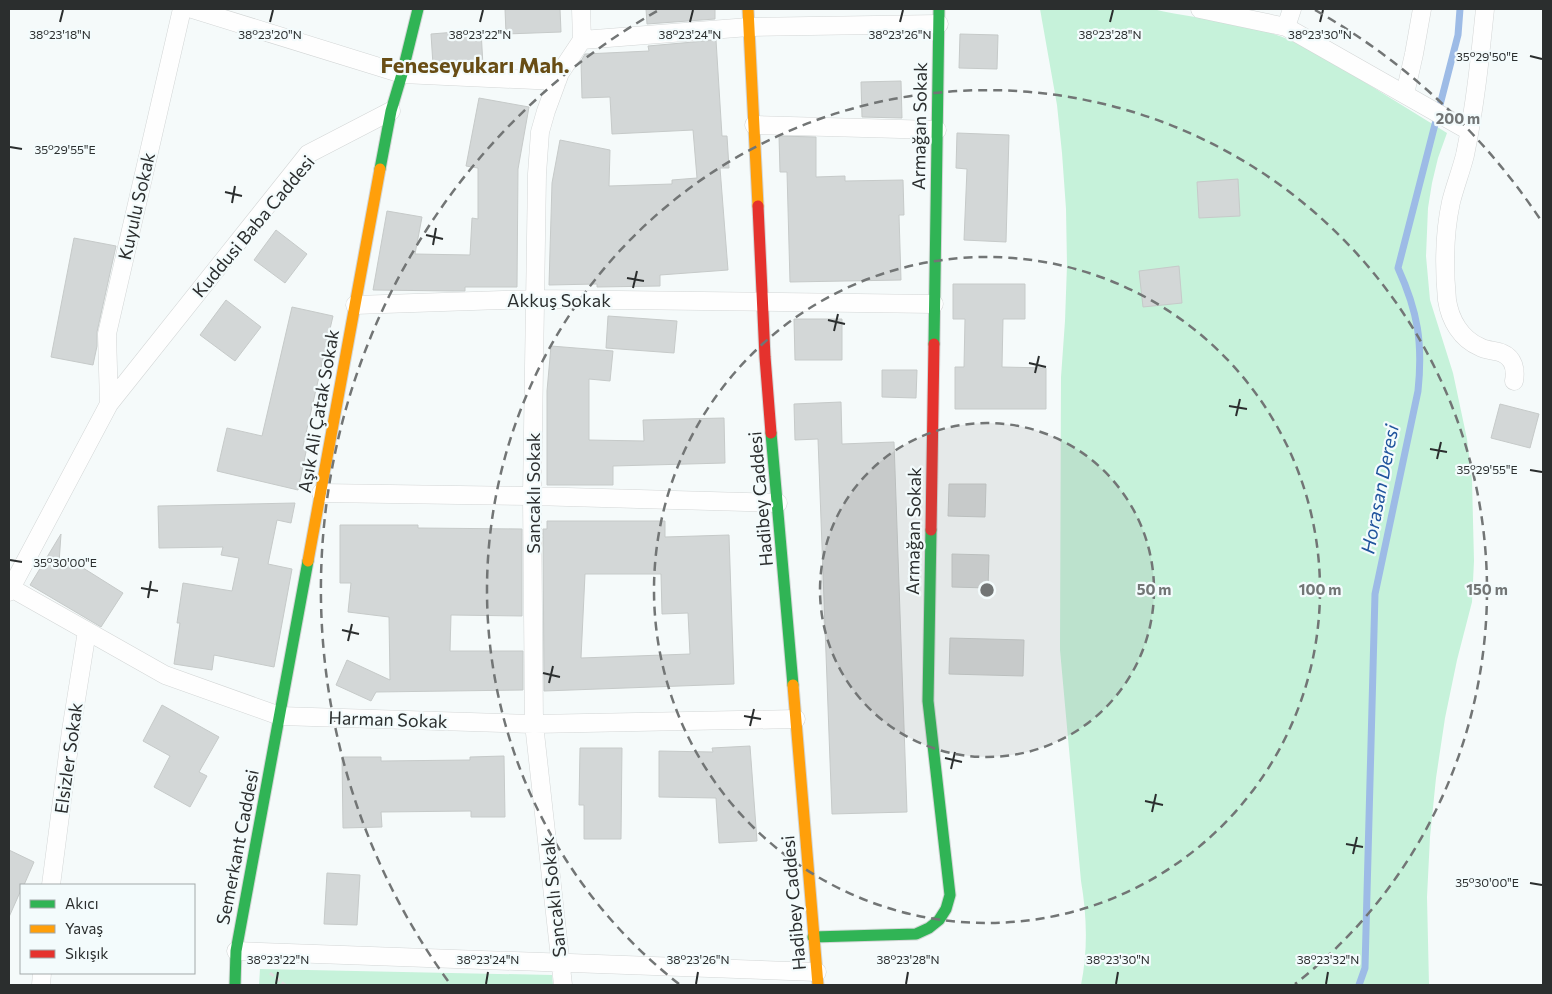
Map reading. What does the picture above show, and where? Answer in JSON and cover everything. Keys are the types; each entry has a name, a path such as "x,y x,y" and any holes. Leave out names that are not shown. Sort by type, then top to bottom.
{"street":[{"name":"Kuyulu Sokak","path":"109,404 106,334 182,9"},
{"path":"192,9 402,74 557,81"},
{"path":"390,111 402,74 418,9"},
{"path":"580,9 582,40 749,27 939,16"},
{"name":"Hadibey Caddesi","path":"748,9 765,357 818,979"},
{"path":"1200,9 1286,27 1469,131"},
{"path":"1286,27 1292,9"},
{"path":"1404,94 1422,9"},
{"path":"1484,9 1480,59 1469,131 1464,157 1450,205 1445,279 1448,305 1455,324 1468,340 1479,347 1502,353 1509,358 1514,365 1514,381"},
{"name":"Armağan Sokak","path":"813,937 916,934 926,931 942,918 950,895 928,701 939,16"},
{"name":"Sancaklı Sokak","path":"563,985 534,724 532,496 535,299 540,132 557,81 570,56 582,40"},
{"name":"Kuddusi Baba Caddesi","path":"10,590 109,404 308,154 390,111"},
{"name":"Aşık Ali Çatak Sokak","path":"280,716 390,111"},
{"path":"754,125 937,130"},
{"name":"Akkuş Sokak","path":"354,306 535,299 934,304"},
{"path":"322,493 778,502"},
{"name":"Harman Sokak","path":"10,590 165,675 280,716 534,724 796,719"},
{"name":"Elsizler Sokak","path":"51,884 71,731 87,631"},
{"name":"Semerkant Caddesi","path":"235,985 236,950 280,716"},
{"path":"236,950 560,963 818,979"}],"green space":[{"path":"1040,9 1153,9 1266,31 1311,49 1447,133 1432,183 1428,208 1426,256 1430,300 1453,373 1467,439 1472,480 1474,561 1472,602 1445,718 1436,778 1430,837 1427,897 1429,985 1081,985 1086,946 1085,907 1060,650 1061,377 1067,265 1066,209 1057,105"},
{"path":"260,969 552,975 553,985 259,985"}],"building":[{"path":"505,9 560,9 561,32 506,34"},
{"path":"646,9 715,9 715,19 647,24"},
{"path":"481,30 483,66 433,65 431,34"},
{"path":"960,34 998,35 997,69 959,68"},
{"path":"716,40 722,136 727,136 729,168 720,168 728,270 660,275 660,286 597,287 597,284 549,285 552,183 560,140 610,150 609,186 672,184 672,180 697,178 693,130 612,134 610,97 582,98 581,61 585,54 649,51 648,46"},
{"path":"901,81 902,118 862,117 861,82"},
{"path":"479,98 529,107 518,169 517,287 465,287 465,291 373,290 387,211 422,217 415,254 470,255 472,218 478,219 478,168 466,166"},
{"path":"957,133 1009,135 1006,242 964,240 967,169 956,168"},
{"path":"779,136 816,137 816,177 845,176 845,181 903,180 904,215 899,215 901,280 790,282 787,172 780,172"},
{"path":"1238,179 1240,216 1199,218 1197,182"},
{"path":"276,230 307,254 285,283 254,260"},
{"path":"74,238 116,246 97,332 97,346 93,365 51,357"},
{"path":"1179,266 1182,303 1143,307 1139,271"},
{"path":"953,284 1025,284 1025,319 1003,319 1002,367 1046,368 1046,409 955,409 955,367 964,367 965,319 953,319"},
{"path":"226,300 261,327 235,361 200,335"},
{"path":"292,307 333,316 303,446 307,447 298,490 217,471 227,428 262,436"},
{"path":"608,316 677,321 674,353 606,348"},
{"path":"794,319 842,319 842,360 795,360"},
{"path":"551,346 613,351 610,381 589,379 589,440 644,441 643,420 724,418 725,463 613,466 613,485 547,485 547,391"},
{"path":"882,370 917,370 916,398 882,397"},
{"path":"841,402 842,444 894,442 907,812 832,814 818,439 795,440 794,404"},
{"path":"1500,404 1539,414 1530,448 1491,438"},
{"path":"949,484 986,484 985,517 948,516"},
{"path":"295,503 291,523 277,520 268,564 292,569 274,667 214,655 212,670 174,664 180,623 177,623 183,583 232,591 239,558 221,555 223,547 159,548 158,506"},
{"path":"547,521 665,521 665,537 729,535 734,684 544,691 543,529 547,529","holes":["585,574 661,574 662,614 688,613 690,654 581,658"]},
{"path":"340,525 418,525 418,528 522,529 522,616 451,615 450,651 523,651 523,690 376,692 371,701 336,685 347,660 390,680 389,617 348,612 351,583 340,583"},
{"path":"61,534 59,563 80,566 123,593 101,627 30,585"},
{"path":"952,554 989,555 988,588 952,587"},
{"path":"950,638 1024,640 1023,676 949,674"},
{"path":"162,705 219,737 199,772 207,776 190,807 154,787 170,756 143,741"},
{"path":"750,746 757,841 719,843 716,798 659,797 659,751 713,752 712,748"},
{"path":"580,748 622,748 621,839 584,839 584,805 579,805"},
{"path":"504,756 505,817 471,817 471,811 381,812 382,827 343,828 342,757 381,757 381,761 470,760 470,757"},
{"path":"9,850 34,862 24,884 20,884 20,892 9,917"},
{"path":"327,873 360,875 357,925 324,924"}],"waterway":[{"name":"Horasan Deresi","path":"1359,985 1365,968 1375,594 1418,391 1420,358 1414,314 1398,268 1458,35 1460,9"}],"traffic: fast":[{"path":"380,169 391,111 418,9"},
{"path":"934,344 939,9"},
{"path":"771,433 793,685"},
{"path":"813,937 916,934 929,928 939,920 946,909 950,895 928,701 931,530"},
{"path":"235,985 236,951 308,561"}],"traffic: slow":[{"path":"748,9 758,206"},
{"path":"308,561 380,169"},
{"path":"793,685 818,985"}],"traffic: jam":[{"path":"758,206 765,357 771,433"},
{"path":"931,530 934,344"}],"district":[{"name":"Feneseyukarı Mah.","path":"475,64"}]}
